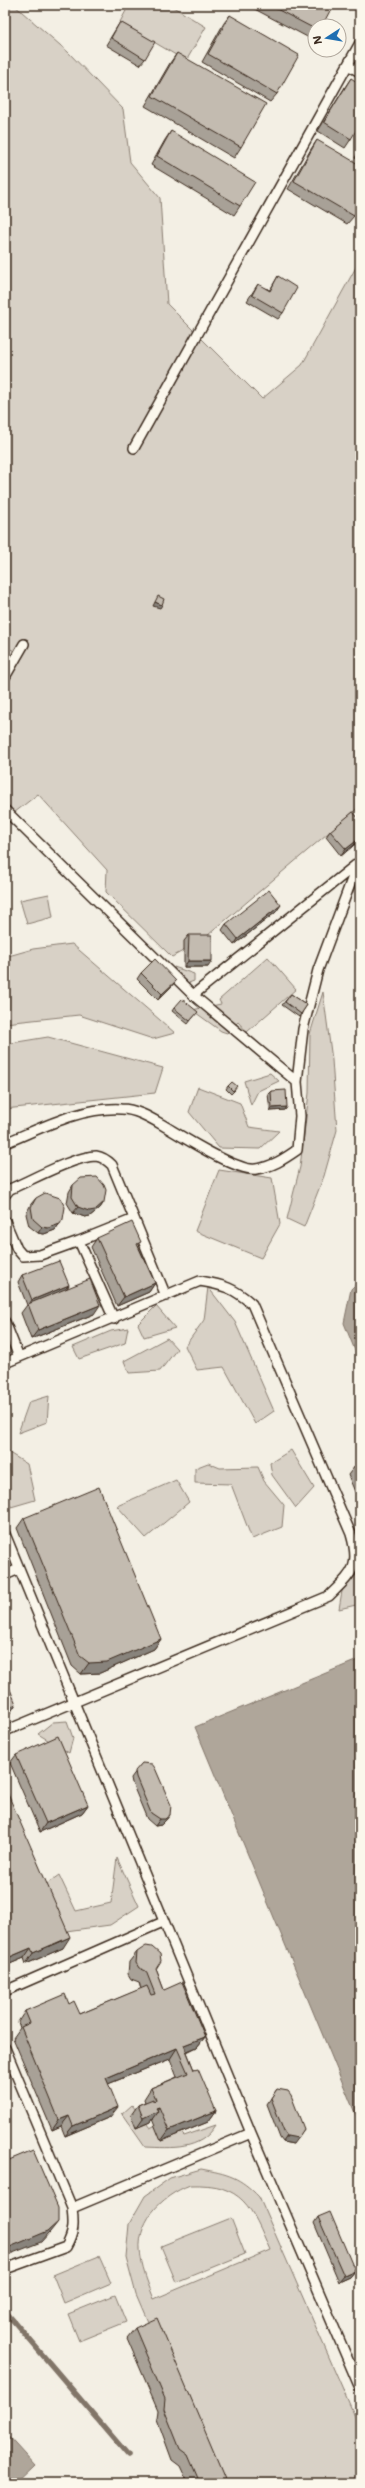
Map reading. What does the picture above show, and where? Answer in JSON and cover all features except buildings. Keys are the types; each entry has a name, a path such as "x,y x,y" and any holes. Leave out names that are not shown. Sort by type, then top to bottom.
{"lane":[{"path":"134,448 360,43"},
{"path":"348,65 360,72"},
{"path":"5,677 24,644"},
{"path":"5,810 194,995 297,1082"},
{"path":"194,995 359,862"},
{"path":"5,1143 77,1114 122,1109 139,1113 157,1122 234,1165 255,1170 278,1163 297,1150 300,1116 297,1082 303,1029 318,970 359,862"},
{"path":"5,1195 10,1189 77,1161 97,1156 105,1158 112,1165 166,1296"},
{"path":"5,1221 17,1249 23,1256 40,1255 134,1219"},
{"path":"79,1241 114,1319"},
{"path":"5,1363 114,1319 200,1281 222,1284 236,1290 252,1304 351,1534 357,1554 351,1574 329,1596 5,1731"},
{"path":"5,1322 19,1357"},
{"path":"5,1534 163,1922 360,2388"},
{"path":"5,1575 19,1569"},
{"path":"5,1990 163,1922"},
{"path":"5,2048 72,2208 74,2222 73,2235 66,2247 8,2268"},
{"path":"72,2208 251,2133"}],"shaded area":[{"path":"5,5 14,5 68,52 123,109 130,162 160,198 167,304 262,399 302,365 360,260 360,806 201,941 172,957 106,892 107,870 38,794 5,820 5,680 13,650 5,648"},
{"path":"129,5 170,5 206,27 186,61 120,22"},
{"path":"49,894 53,917 27,924 20,900"},
{"path":"72,944 175,1033 153,1039 79,1015 5,1023 5,957 33,949"},
{"path":"268,957 296,989 247,1032 238,1022 227,1033 221,1031 192,1010 221,1004 219,1000"},
{"path":"174,967 194,974 194,981 178,987"},
{"path":"323,992 332,1060 337,1130 324,1176 304,1227 287,1219 300,1167 309,1093 310,1034"},
{"path":"48,1037 163,1068 155,1093 5,1109 5,1044"},
{"path":"270,1073 279,1081 258,1091 251,1105 244,1081"},
{"path":"198,1087 240,1103 249,1127 279,1131 260,1149 219,1148 189,1112"},
{"path":"219,1170 272,1178 280,1224 261,1258 195,1231"},
{"path":"360,1280 360,1363 344,1323 351,1289"},
{"path":"208,1287 235,1322 274,1411 255,1424 224,1367 197,1370 185,1346 204,1320"},
{"path":"156,1306 175,1328 144,1337 138,1324"},
{"path":"128,1328 125,1343 79,1359 73,1347 111,1331"},
{"path":"167,1338 177,1349 160,1371 129,1373 124,1361"},
{"path":"49,1396 47,1422 18,1433 29,1402"},
{"path":"291,1450 314,1488 296,1508 272,1475 270,1463"},
{"path":"6,1451 27,1464 35,1500 11,1507 5,1495"},
{"path":"208,1463 220,1468 258,1467 264,1481 284,1505 282,1527 252,1539 231,1484 195,1483 195,1468"},
{"path":"176,1480 189,1502 146,1538 117,1506"},
{"path":"360,1570 360,1604 339,1609 345,1573"},
{"path":"360,1659 360,2125 195,1727"},
{"path":"67,1721 73,1738 69,1753 38,1734 53,1722"},
{"path":"117,1858 139,1906 110,1925 66,1931 45,1885 59,1875 76,1911 111,1903"},
{"path":"132,2105 150,2128 168,2119 184,2136 216,2125 202,2140 194,2144 165,2148 145,2147 122,2114"},
{"path":"201,2169 233,2177 246,2185 259,2197 360,2428 360,2483 217,2483 136,2294 126,2257 129,2224 145,2196 170,2178","holes":["190,2185 208,2185 222,2188 234,2194 243,2201 251,2210 270,2250 154,2299 141,2258 140,2245 146,2222 152,2212 160,2204 179,2190"]},
{"path":"231,2218 245,2254 176,2282 161,2246"},
{"path":"99,2256 111,2283 64,2303 53,2275"},
{"path":"115,2295 126,2322 79,2341 68,2314"},
{"path":"5,2433 35,2466 17,2483 5,2483"}],"waterway":[{"path":"5,2311 128,2455"}]}
